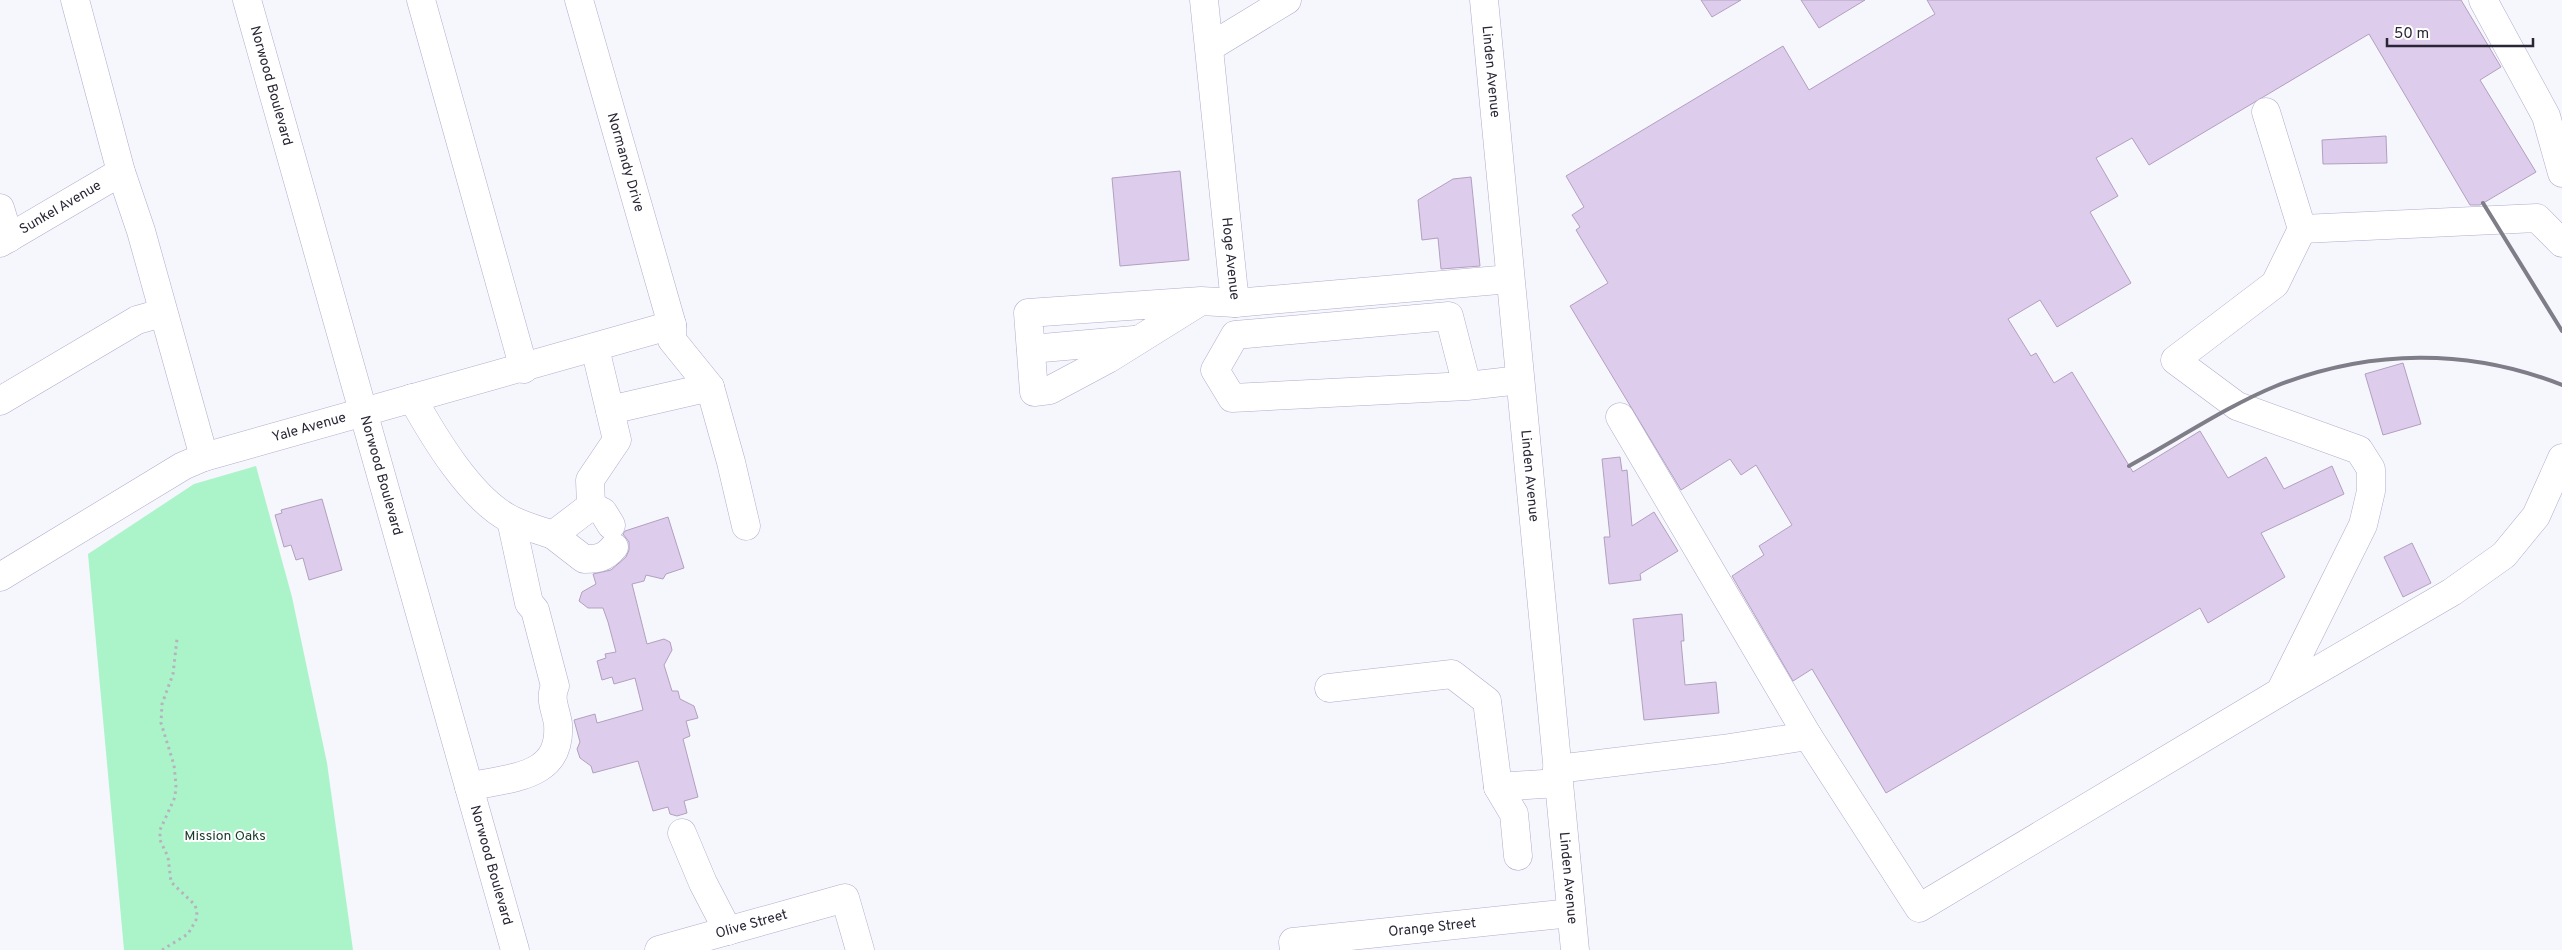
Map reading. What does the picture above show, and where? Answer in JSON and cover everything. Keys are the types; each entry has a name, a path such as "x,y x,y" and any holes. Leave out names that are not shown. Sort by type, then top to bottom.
{"street":[{"path":"75,0 121,172 141,231 162,313 204,457"},
{"name":"Norwood Boulevard","path":"247,0 515,950"},
{"path":"421,0 524,369"},
{"name":"Normandy Drive","path":"579,0 672,325 672,340 710,387"},
{"name":"Hoge Avenue","path":"1204,0 1235,303 1510,279"},
{"path":"1210,47 1287,0"},
{"name":"Linden Avenue","path":"1484,0 1575,950"},
{"path":"2483,0 2546,116 2562,173"},
{"path":"2266,112 2302,229 2274,284 2175,360 2238,406 2359,450 2371,469 2371,491 2363,526 2280,692"},
{"name":"Sunkel Avenue","path":"4,240 121,172"},
{"path":"0,208 4,240"},
{"path":"2302,229 2537,218 2562,243"},
{"path":"1201,301 1108,359 1050,390 1034,392 1028,313 1201,301 1235,303"},
{"path":"0,401 137,320 162,313"},
{"path":"1467,386 1449,316 1235,335 1215,370 1232,398 1467,386 1520,380"},
{"name":"Yale Avenue","path":"0,577 184,466 204,457 412,398 524,369 672,325"},
{"path":"1031,349 1136,340"},
{"path":"591,506 590,480 617,440 595,348"},
{"path":"610,410 710,387 731,462 746,526"},
{"path":"412,398 434,437 459,472 496,510 511,520 553,535 584,559 597,559 607,555 613,536 610,520 603,512 591,506"},
{"path":"1620,417 1808,736 1919,908 2280,692 2452,592 2504,555 2536,516 2562,458"},
{"path":"553,535 591,506"},
{"path":"469,787 536,770 546,764 558,744 558,722 551,694 555,686 535,610 529,603 511,520"},
{"path":"1329,688 1452,674 1487,701 1498,787 1514,814 1518,856"},
{"path":"1498,787 1808,736"},
{"path":"682,833 703,883 728,930"},
{"name":"Olive Street","path":"660,950 690,946 728,930 845,898 860,950"},
{"name":"Orange Street","path":"1293,946 1429,939 1571,913"}],"path":[{"path":"162,950 188,934 196,920 197,912 195,905 171,882 168,857 160,840 160,830 174,797 177,777 161,724 162,704 173,674 177,639"}],"green space":[{"name":"Mission Oaks","path":"256,466 292,597 327,763 353,950 124,950 88,554 194,484"}],"building":[{"path":"1701,0 1741,0 1712,17"},
{"path":"1801,0 1865,0 1819,28"},
{"path":"1927,0 2461,0 2501,67 2480,80 2536,172 2480,205 2470,205 2369,34 2149,165 2132,138 2096,158 2118,196 2090,212 2131,283 2057,327 2040,300 2008,319 2031,356 2036,353 2054,383 2072,372 2133,472 2200,431 2228,478 2266,457 2284,489 2332,466 2344,494 2261,533 2285,577 2208,623 2200,608 1886,793 1812,669 1793,681 1732,576 1764,555 1759,546 1792,525 1756,465 1741,475 1730,459 1681,490 1570,306 1608,283 1576,230 1580,227 1572,215 1584,207 1566,176 1783,46 1809,90 1935,14"},
{"path":"2386,136 2387,163 2323,164 2322,140"},
{"path":"1180,171 1189,260 1120,266 1112,178"},
{"path":"1471,177 1480,266 1441,269 1438,238 1422,240 1418,200 1453,179"},
{"path":"2403,363 2421,424 2383,435 2365,374"},
{"path":"1620,457 1622,471 1627,470 1632,526 1654,512 1678,551 1640,574 1641,580 1609,584 1604,537 1610,537 1602,459"},
{"path":"322,499 342,570 309,580 303,558 296,560 291,545 284,547 275,515 282,513 281,510"},
{"path":"668,517 684,568 666,574 663,579 646,575 644,581 632,584 647,644 664,639 670,642 672,650 664,665 672,691 678,691 680,699 694,706 698,718 686,721 690,736 683,739 698,797 684,801 687,813 677,816 670,814 668,807 653,811 638,761 593,773 591,766 580,758 577,749 580,742 574,720 595,714 597,723 643,710 635,678 614,684 612,677 602,680 597,661 606,658 605,654 616,652 608,622 603,608 588,608 579,601 582,592 596,584 593,574 611,570 626,557 629,550 629,542 623,534 625,531"},
{"path":"2412,543 2431,583 2403,597 2384,557"},
{"path":"1682,614 1684,641 1681,641 1685,685 1716,682 1719,713 1644,720 1633,619"}],"railway":[{"path":"2483,203 2562,331"},
{"path":"2129,466 2258,394 2311,374 2347,365 2383,360 2455,359 2491,364 2527,373 2562,385"}]}
